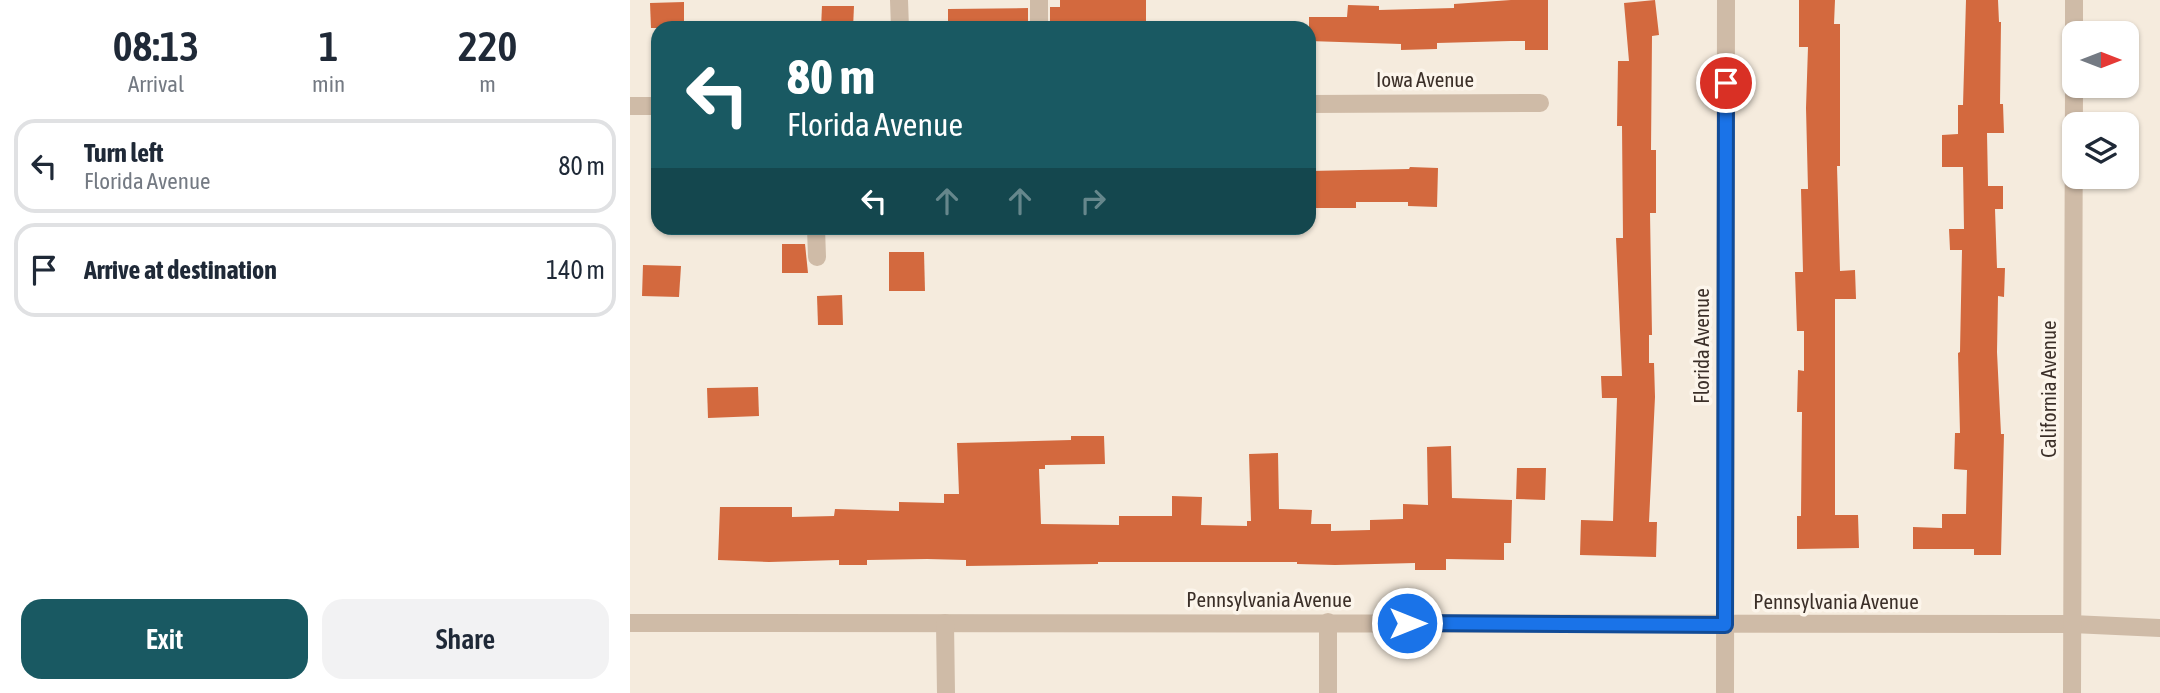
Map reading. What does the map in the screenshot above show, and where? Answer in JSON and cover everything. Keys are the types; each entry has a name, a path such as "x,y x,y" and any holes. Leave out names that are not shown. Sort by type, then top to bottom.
{"street":[{"path":"899,0 900,21"},
{"path":"1039,0 1039,21"},
{"name":"Florida Avenue","path":"1725,693 1726,0"},
{"path":"2074,0 2074,21"},
{"name":"California Avenue","path":"2072,693 2074,98"},
{"name":"Iowa Avenue","path":"1316,104 1540,103"},
{"path":"630,106 651,106"},
{"path":"816,235 817,257"},
{"path":"1328,622 1328,693"},
{"name":"Pennsylvania Avenue","path":"630,623 2072,624 2160,628"},
{"path":"946,623 946,693"}],"building":[{"path":"1060,0 1146,0 1146,21 1050,21 1050,7 1060,7"},
{"path":"1548,0 1548,50 1525,50 1525,41 1437,43 1437,49 1401,50 1401,44 1316,41 1316,21 1309,21 1309,17 1347,17 1348,5 1379,6 1379,10 1454,8 1454,4"},
{"path":"1655,0 1659,35 1652,36 1651,150 1656,150 1656,213 1650,213 1652,335 1649,335 1649,363 1654,363 1655,397 1649,522 1657,522 1656,557 1580,555 1581,520 1613,521 1617,398 1602,398 1601,376 1622,376 1616,238 1623,238 1622,126 1617,126 1618,61 1629,61 1624,3"},
{"path":"1799,0 1835,0 1834,24 1840,24 1840,166 1837,166 1840,271 1855,270 1856,299 1835,299 1835,515 1858,515 1859,548 1797,549 1797,516 1801,516 1802,412 1797,412 1798,370 1804,371 1804,331 1797,331 1795,272 1803,272 1801,189 1808,189 1808,47 1799,47"},
{"path":"1966,0 1998,0 2001,22 2000,104 2003,104 2004,133 1987,133 1988,186 2003,186 2003,209 1995,209 1997,268 2005,268 2004,297 1998,296 1997,352 2001,434 2004,434 2001,555 1974,555 1974,549 1913,549 1913,527 1942,528 1942,514 1966,514 1967,470 1954,469 1955,433 1960,433 1958,353 1962,250 1950,250 1949,229 1964,229 1963,167 1942,167 1942,135 1958,134 1958,105 1963,105"},
{"path":"684,2 684,21 651,21 651,28 650,3"},
{"path":"822,6 854,6 853,21 821,21"},
{"path":"1028,8 1028,21 948,21 948,9"},
{"path":"1438,168 1437,207 1408,206 1408,202 1356,202 1356,208 1316,208 1316,171"},
{"path":"782,244 805,244 808,273 782,273"},
{"path":"889,252 924,252 925,291 889,291"},
{"path":"643,265 681,266 679,297 642,296"},
{"path":"842,295 843,325 818,325 817,296"},
{"path":"758,387 759,416 708,418 707,388"},
{"path":"1071,436 1104,436 1105,464 1045,465 1045,469 1039,469 1041,524 1119,525 1119,516 1172,516 1172,496 1202,497 1201,525 1247,526 1247,521 1251,521 1249,454 1278,453 1279,509 1312,510 1311,524 1331,524 1331,531 1370,530 1370,520 1403,519 1403,504 1428,505 1427,447 1451,446 1452,498 1512,500 1511,543 1504,543 1504,560 1446,559 1446,570 1415,570 1415,563 1335,565 1297,562 1098,562 966,566 966,560 927,559 867,560 867,565 839,565 839,560 718,560 720,507 792,507 792,517 834,516 835,509 899,511 899,502 944,503 944,494 959,494 957,443 1071,440"},
{"path":"1517,468 1546,468 1545,500 1516,499"}],"route":[{"path":"1407,623 1725,625 1726,83"}]}
